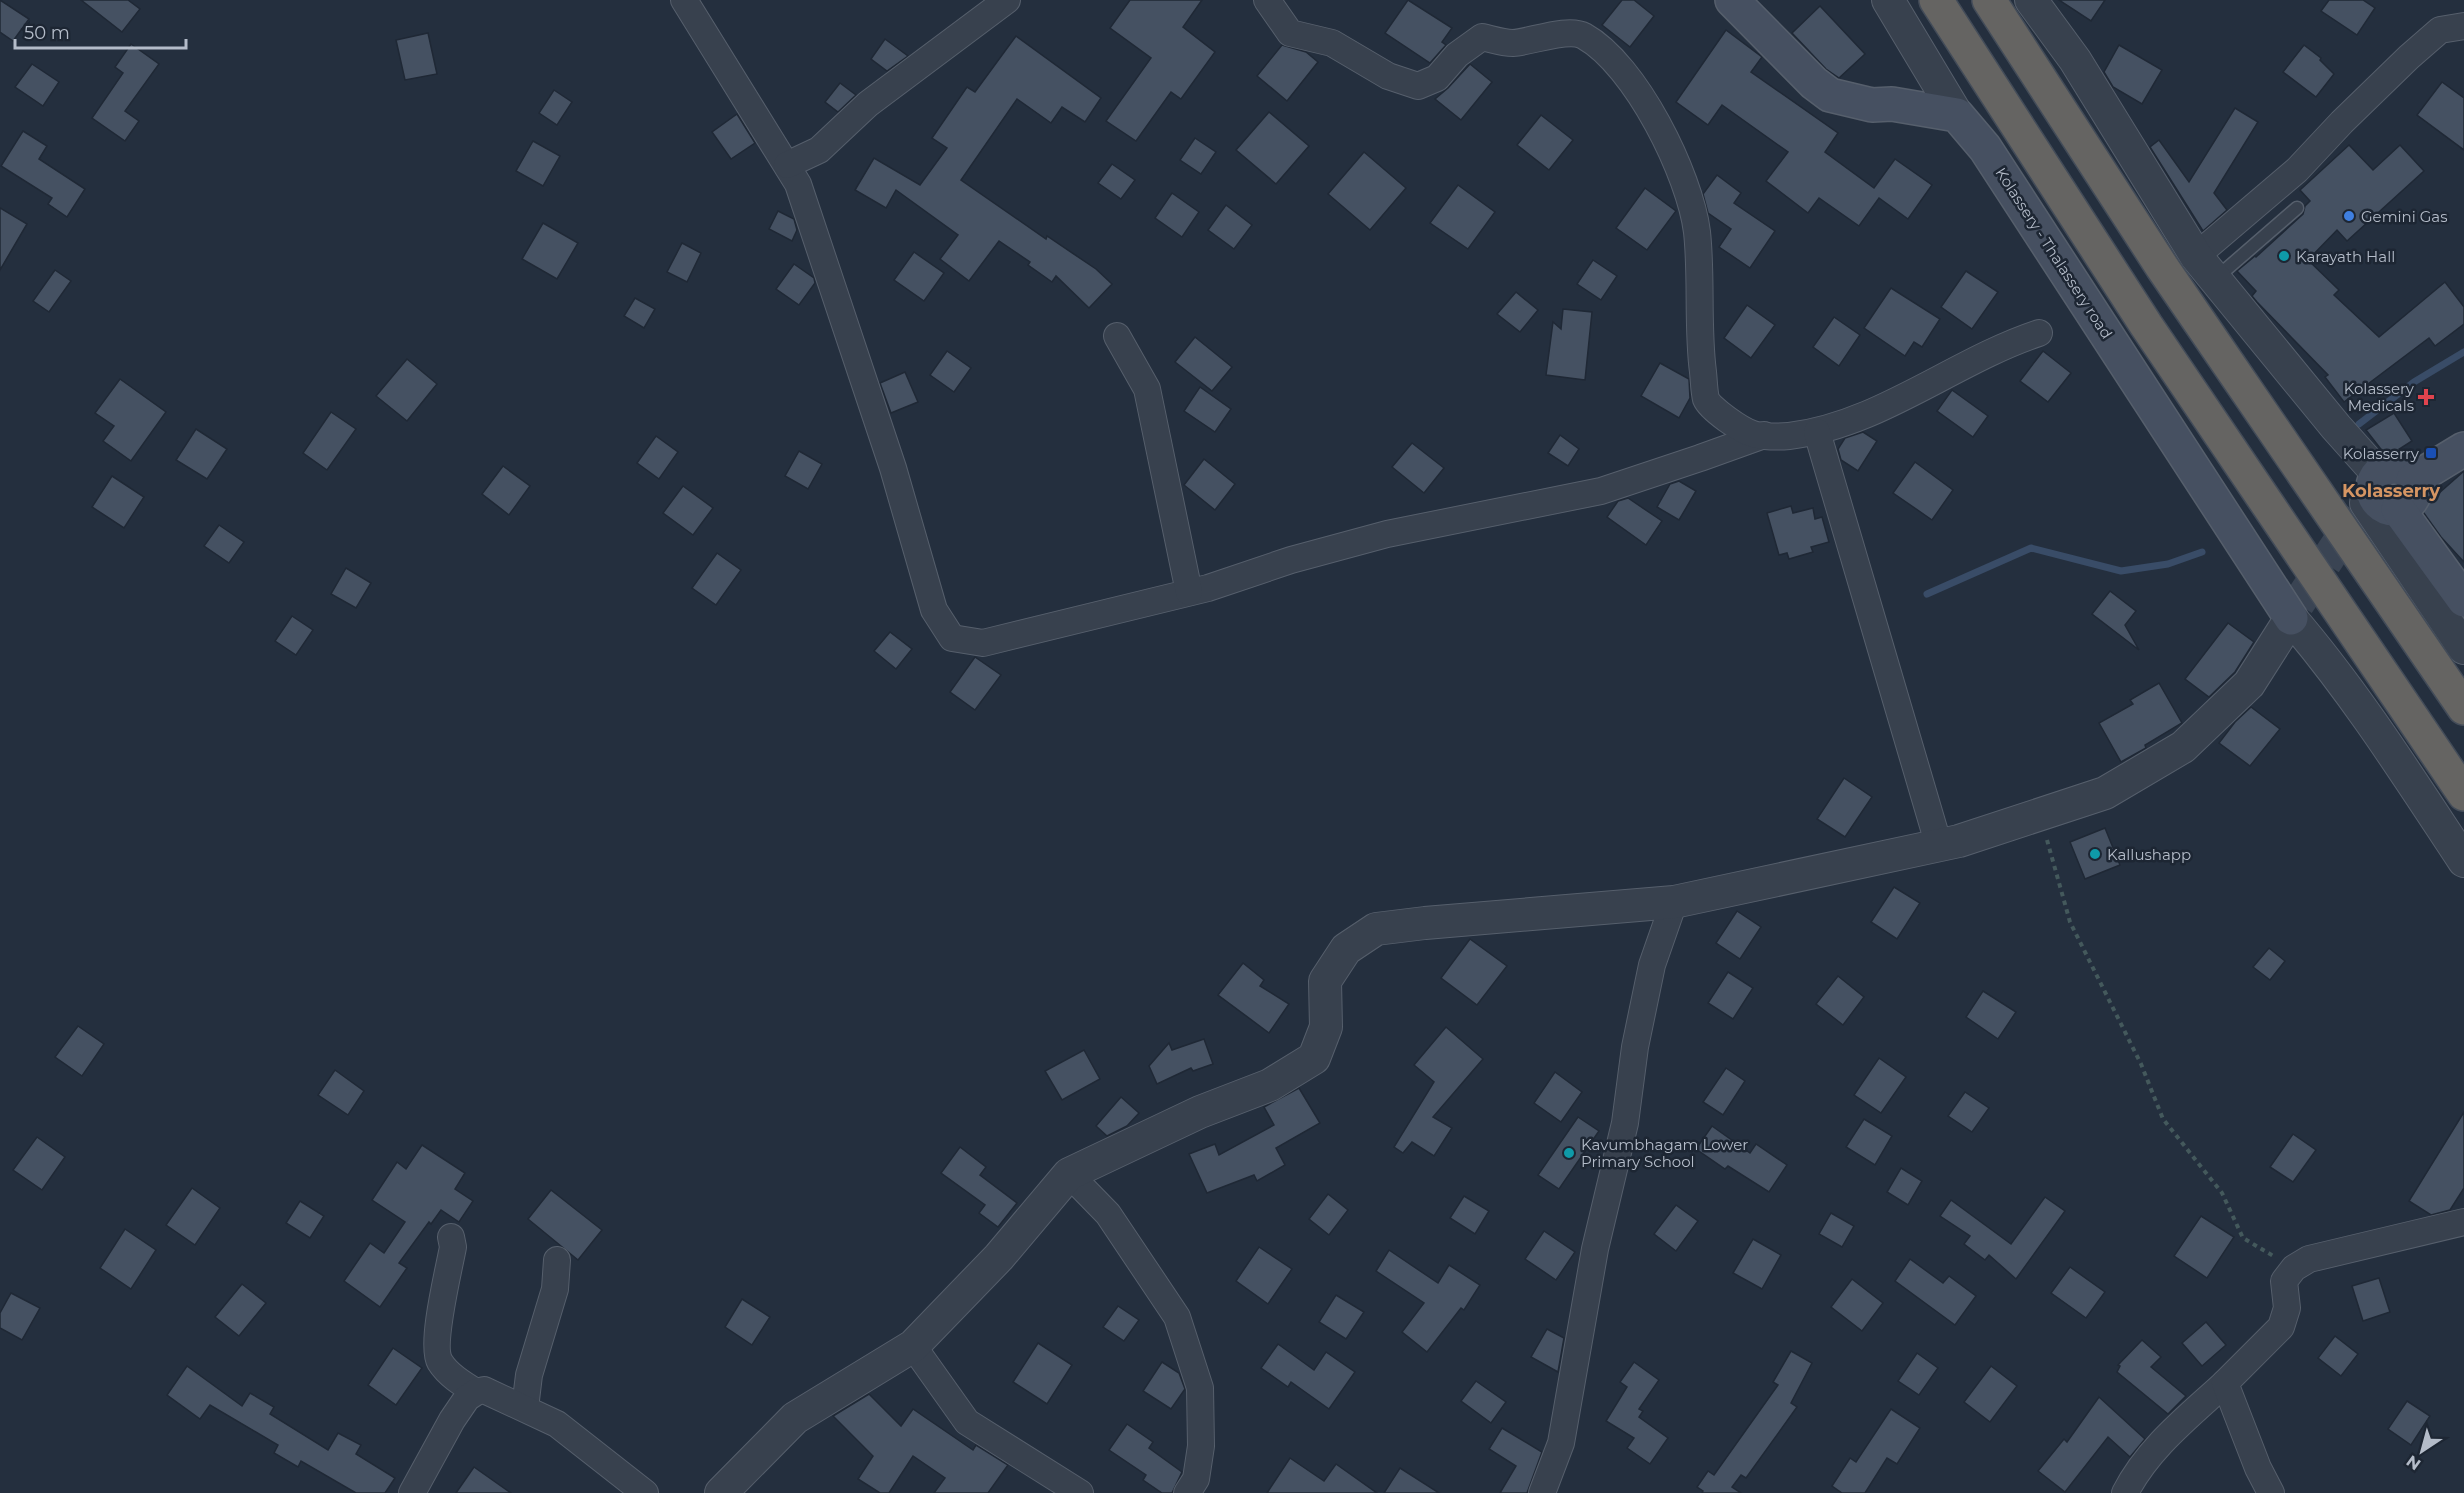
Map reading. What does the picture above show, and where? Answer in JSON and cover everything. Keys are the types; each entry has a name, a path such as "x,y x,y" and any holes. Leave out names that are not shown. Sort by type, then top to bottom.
{"highway":[{"path":"1936,0 2146,325 2464,794"},
{"path":"1989,0 2162,267 2464,708"}],"main road":[{"path":"1732,0 1814,83 1830,96 1872,105 1892,104 1957,115"},
{"name":"Kolassery - Thalassery road","path":"1957,115 1985,148 2295,611"},
{"path":"2375,499 2407,505 2415,487 2413,480 2464,449"},
{"path":"2375,499 2464,600"}],"street":[{"path":"684,0 798,184 826,260 893,468 934,610 952,638 983,643 1189,592 1291,560 1387,534 1601,491 1700,459 1764,435"},
{"path":"787,165 819,150 868,104 1007,0"},
{"path":"1267,0 1290,33 1332,43 1388,76 1418,86 1437,78 1457,55 1482,37 1512,43 1554,34 1582,35 1614,61 1648,107 1679,169 1697,231 1701,356 1707,401 1726,419 1752,434 1786,436 1817,432 1875,411 2013,342 2039,333"},
{"path":"1888,0 1957,115"},
{"path":"2031,0 2075,60 2205,268 2336,427 2375,499 2464,648"},
{"path":"2205,268 2342,122 2409,57 2440,30 2464,26"},
{"path":"1117,336 1147,389 1189,592"},
{"path":"1817,432 1939,846"},
{"path":"721,1493 795,1418 913,1346 999,1257 1069,1174 1200,1112 1270,1085 1314,1058 1326,1027 1325,981 1346,949 1376,929 1674,902 1939,846 2105,793 2183,747 2249,684 2295,611 2317,648 2376,729 2464,861"},
{"path":"1542,1493 1562,1443 1595,1249 1625,1123 1637,1035 1652,965 1674,902"},
{"path":"1069,1174 1108,1214 1177,1317 1200,1388 1201,1446 1196,1479 1187,1493"},
{"path":"2125,1493 2137,1470 2169,1433 2225,1383 2281,1327 2287,1308 2284,1281 2294,1268 2309,1259 2464,1222"},
{"path":"451,1237 453,1246 436,1337 439,1361 457,1380 476,1392"},
{"path":"525,1408 529,1375 555,1288 557,1260"},
{"path":"913,1346 967,1422 1080,1493"},
{"path":"2225,1383 2258,1468 2271,1493"},
{"path":"412,1493 452,1419 467,1398 484,1390 556,1424 645,1493"}],"lane":[{"path":"2205,268 2297,208"}],"path":[{"path":"2040,814 2070,922 2141,1064 2163,1119 2222,1193 2243,1238 2294,1268"}],"building":[{"path":"0,0 29,19 13,41 0,32"},
{"path":"81,0 128,0 140,9 122,32"},
{"path":"1130,0 1202,0 1183,27 1215,52 1181,99 1171,92 1136,141 1106,121 1151,58 1110,28"},
{"path":"1408,0 1452,28 1442,42 1446,45 1430,63 1385,33"},
{"path":"1622,0 1634,0 1654,16 1630,47 1602,25"},
{"path":"2059,0 2105,0 2091,21"},
{"path":"2329,0 2363,0 2375,8 2357,35 2321,11"},
{"path":"1820,6 1865,54 1839,78 1826,69 1792,33"},
{"path":"1726,30 1762,57 1751,72 1838,133 1825,152 1874,188 1895,159 1932,185 1908,219 1879,198 1859,226 1819,198 1808,213 1766,181 1788,152 1722,105 1708,125 1676,102"},
{"path":"428,33 437,74 405,80 396,40"},
{"path":"1016,36 1101,98 1085,122 1062,107 1051,123 1017,99 961,180 1046,239 1047,236 1096,269 1112,284 1089,308 1056,276 1052,282 1028,265 1030,262 999,241 969,281 940,259 958,235 896,190 886,208 855,190 874,158 920,185 947,148 932,138 967,87 975,92"},
{"path":"885,39 908,56 887,71 871,59"},
{"path":"131,44 159,64 125,111 139,121 125,141 92,118 123,73 115,67"},
{"path":"1282,45 1306,52 1318,62 1287,101 1257,76"},
{"path":"2119,45 2162,70 2142,104 2113,87 2104,72"},
{"path":"2304,45 2321,58 2320,60 2334,74 2316,97 2283,72"},
{"path":"32,64 59,82 43,106 15,87"},
{"path":"1470,64 1492,82 1461,120 1435,99"},
{"path":"2442,82 2464,98 2464,150 2417,115"},
{"path":"840,83 856,95 838,112 825,102"},
{"path":"554,90 572,102 557,125 539,113"},
{"path":"2235,108 2258,122 2214,193 2227,210 2203,231 2150,147 2159,140 2189,182"},
{"path":"1269,112 1309,146 1276,184 1236,150"},
{"path":"737,114 755,143 731,159 712,132"},
{"path":"1541,115 1573,140 1549,170 1517,145"},
{"path":"23,131 47,146 39,159 85,189 67,217 48,204 52,198 1,166"},
{"path":"1195,138 1216,152 1201,174 1180,160"},
{"path":"533,141 560,156 543,186 516,171"},
{"path":"2349,145 2373,170 2400,145 2424,171 2347,241 2337,230 2308,260 2339,290 2334,295 2379,337 2445,282 2464,307 2464,324 2435,346 2429,338 2344,402 2325,377 2328,375 2257,302 2252,296 2256,291 2237,271 2256,257 2303,214 2305,206 2310,201 2300,190"},
{"path":"1364,152 1406,188 1370,230 1328,194"},
{"path":"1112,164 1135,180 1121,199 1098,183"},
{"path":"1717,175 1741,193 1734,203 1775,231 1750,268 1719,247 1731,229 1708,213 1703,194"},
{"path":"1458,185 1495,212 1468,249 1430,223"},
{"path":"1645,188 1676,211 1647,250 1616,228"},
{"path":"1172,193 1199,212 1182,237 1155,218"},
{"path":"1226,205 1252,225 1234,249 1208,230"},
{"path":"0,208 27,224 0,270"},
{"path":"778,211 794,219 797,230 792,241 769,229"},
{"path":"543,223 578,243 557,279 522,259"},
{"path":"682,243 701,253 687,282 667,272"},
{"path":"914,252 944,273 924,301 894,280"},
{"path":"1593,260 1617,276 1601,300 1577,284"},
{"path":"794,264 814,278 815,283 799,305 776,289"},
{"path":"55,270 71,281 49,312 33,301"},
{"path":"1966,271 1998,292 1972,329 1941,307"},
{"path":"1891,288 1940,319 1922,347 1914,342 1905,356 1864,328"},
{"path":"1516,292 1538,310 1520,332 1497,314"},
{"path":"635,298 655,309 644,328 624,316"},
{"path":"1747,305 1775,325 1751,358 1724,338"},
{"path":"1563,309 1592,312 1585,380 1546,375 1553,322 1561,329"},
{"path":"1834,317 1860,335 1839,366 1813,347"},
{"path":"1195,337 1232,367 1212,391 1175,362"},
{"path":"947,351 971,368 954,392 930,375"},
{"path":"2043,351 2071,373 2048,402 2020,381"},
{"path":"407,359 437,384 407,421 376,396"},
{"path":"1660,363 1689,379 1690,398 1679,418 1641,396"},
{"path":"905,372 918,402 891,413 880,383"},
{"path":"120,379 166,412 131,461 103,441 114,426 95,413"},
{"path":"1200,387 1231,409 1215,432 1184,411"},
{"path":"1952,390 1988,416 1973,437 1937,411"},
{"path":"331,412 356,429 327,470 303,453"},
{"path":"2394,413 2412,441 2387,457 2366,430"},
{"path":"196,429 227,449 207,479 176,460"},
{"path":"1863,432 1877,441 1858,471 1841,460 1838,449 1845,438"},
{"path":"1560,435 1579,449 1568,466 1548,453"},
{"path":"656,436 678,452 659,479 637,463"},
{"path":"1412,443 1444,468 1424,493 1392,467"},
{"path":"799,451 822,464 808,489 785,476"},
{"path":"1204,459 1235,484 1215,510 1184,485"},
{"path":"1915,462 1953,490 1932,520 1893,493"},
{"path":"503,466 530,486 509,515 482,494"},
{"path":"2464,471 2464,562 2441,537 2421,509"},
{"path":"112,476 144,497 124,528 92,507"},
{"path":"1679,481 1696,491 1679,520 1657,507 1670,484"},
{"path":"683,486 713,508 693,535 663,513"},
{"path":"1628,498 1662,521 1646,545 1607,517 1618,501"},
{"path":"1791,506 1793,513 1813,508 1815,519 1822,517 1829,542 1811,547 1813,552 1789,559 1787,553 1779,555 1767,513"},
{"path":"219,525 244,542 229,563 204,546"},
{"path":"717,553 741,570 716,605 692,588"},
{"path":"346,568 371,583 356,608 331,594"},
{"path":"2110,591 2136,611 2125,625 2139,650 2092,614"},
{"path":"292,616 313,630 296,655 275,641"},
{"path":"2228,623 2254,642 2235,672 2209,697 2185,679"},
{"path":"890,632 912,649 896,669 874,651"},
{"path":"975,657 1001,675 975,710 950,692"},
{"path":"2159,683 2182,723 2121,762 2099,723 2133,704 2130,700"},
{"path":"2251,707 2280,729 2250,766 2219,743 2235,722"},
{"path":"1844,778 1872,797 1845,837 1817,819"},
{"name":"Kallushapp","path":"2105,828 2120,865 2085,879 2070,842"},
{"path":"1894,887 1920,903 1897,939 1871,922"},
{"path":"1737,911 1761,927 1740,959 1716,943"},
{"path":"1470,939 1507,966 1477,1005 1441,978"},
{"path":"2269,948 2285,961 2270,980 2253,967"},
{"path":"1243,963 1264,980 1260,986 1289,1004 1269,1033 1218,995"},
{"path":"1728,972 1753,988 1733,1019 1708,1003"},
{"path":"1838,976 1864,997 1843,1025 1816,1004"},
{"path":"1983,991 2016,1012 1998,1039 1966,1017"},
{"path":"78,1026 104,1044 82,1076 55,1057"},
{"path":"1446,1027 1483,1059 1433,1117 1452,1128 1434,1156 1412,1142 1403,1153 1394,1147 1434,1082 1414,1065"},
{"path":"1204,1039 1213,1064 1193,1071 1191,1068 1157,1084 1149,1066 1169,1043 1172,1050"},
{"path":"1084,1050 1100,1079 1062,1100 1045,1071"},
{"path":"1879,1058 1906,1077 1881,1113 1854,1095"},
{"path":"1726,1068 1745,1081 1723,1115 1703,1102"},
{"path":"335,1070 364,1091 348,1115 318,1095"},
{"path":"1555,1072 1582,1092 1561,1122 1534,1103"},
{"path":"1299,1088 1320,1123 1276,1148 1285,1165 1257,1181 1254,1175 1207,1193 1189,1154 1215,1144 1219,1155 1274,1125 1264,1107"},
{"path":"1965,1092 1989,1108 1972,1132 1948,1116"},
{"path":"1121,1097 1139,1113 1127,1126 1107,1136 1096,1126"},
{"path":"2464,1112 2464,1188 2450,1210 2431,1215 2409,1201"},
{"name":"Kavumbhagam Lower Primary School","path":"1578,1117 1599,1131 1559,1189 1538,1175"},
{"path":"1864,1119 1892,1136 1875,1165 1846,1147"},
{"path":"1712,1126 1750,1153 1756,1144 1787,1165 1769,1192 1728,1166 1725,1169 1696,1149"},
{"path":"2293,1134 2316,1150 2293,1182 2270,1167"},
{"path":"37,1137 65,1157 42,1190 13,1170"},
{"path":"422,1145 465,1173 455,1189 473,1201 459,1222 441,1210 431,1224 429,1222 399,1263 407,1268 380,1307 344,1281 370,1243 384,1253 405,1222 372,1200 397,1162 406,1169"},
{"path":"960,1147 986,1167 980,1175 1017,1203 998,1227 979,1213 985,1205 941,1173"},
{"path":"1901,1168 1922,1181 1908,1205 1887,1192"},
{"path":"192,1188 220,1208 195,1245 166,1225"},
{"path":"551,1190 602,1230 578,1260 528,1219"},
{"path":"1328,1194 1348,1210 1329,1235 1309,1219"},
{"path":"1464,1196 1489,1211 1475,1234 1450,1218"},
{"path":"2045,1197 2065,1211 2016,1279 1989,1255 1985,1260 1964,1244 1970,1236 1940,1216 1951,1200 2011,1244"},
{"path":"300,1201 324,1216 310,1238 286,1223"},
{"path":"1676,1205 1698,1221 1676,1251 1654,1234"},
{"path":"1831,1213 1854,1226 1842,1247 1819,1234"},
{"path":"2201,1216 2234,1237 2207,1278 2174,1256"},
{"path":"125,1229 156,1250 131,1289 100,1268"},
{"path":"1544,1231 1575,1252 1556,1280 1525,1259"},
{"path":"1753,1239 1781,1255 1762,1289 1733,1273"},
{"path":"1259,1247 1292,1269 1268,1304 1236,1281"},
{"path":"1389,1250 1438,1283 1449,1265 1480,1285 1464,1310 1461,1308 1427,1352 1402,1332 1424,1303 1376,1271"},
{"path":"1910,1259 1943,1283 1949,1276 1976,1296 1955,1325 1895,1281"},
{"path":"2070,1267 2105,1292 2086,1318 2051,1293"},
{"path":"2379,1278 2390,1312 2363,1321 2352,1286"},
{"path":"1852,1279 1883,1303 1862,1331 1831,1307"},
{"path":"242,1284 266,1303 239,1336 215,1317"},
{"path":"11,1293 40,1308 22,1340 0,1328 0,1313"},
{"path":"1336,1295 1364,1312 1346,1339 1319,1322"},
{"path":"742,1299 770,1317 752,1345 725,1327"},
{"path":"1118,1306 1139,1320 1124,1341 1103,1327"},
{"path":"2206,1322 2226,1345 2202,1366 2182,1343"},
{"path":"1547,1329 1564,1338 1558,1372 1531,1357"},
{"path":"2335,1336 2358,1354 2341,1376 2318,1358"},
{"path":"2142,1340 2161,1357 2151,1367 2186,1396 2168,1414 2117,1372 2120,1366 2118,1365"},
{"path":"1038,1343 1072,1365 1047,1404 1013,1382"},
{"path":"1278,1344 1314,1370 1326,1352 1355,1372 1329,1409 1291,1382 1288,1387 1261,1368"},
{"path":"393,1348 422,1368 396,1405 368,1385"},
{"path":"1791,1351 1812,1363 1791,1403 1797,1407 1746,1478 1741,1475 1732,1487 1741,1493 1702,1493 1703,1491 1697,1487 1708,1471 1714,1475 1778,1385 1773,1382"},
{"path":"1917,1353 1938,1368 1919,1395 1898,1381"},
{"path":"1162,1362 1179,1373 1185,1389 1171,1409 1143,1391"},
{"path":"1634,1362 1659,1380 1639,1409 1643,1411 1639,1417 1668,1438 1650,1464 1627,1448 1634,1438 1606,1421 1627,1387 1620,1382"},
{"path":"187,1366 242,1406 250,1393 274,1407 270,1414 328,1450 338,1433 361,1445 356,1454 395,1478 385,1493 356,1493 301,1461 298,1467 274,1453 278,1445 210,1405 200,1419 167,1395"},
{"path":"1991,1366 2017,1386 1990,1422 1964,1402"},
{"path":"1476,1381 1506,1402 1491,1423 1461,1401"},
{"path":"869,1394 901,1426 913,1409 973,1450 976,1445 1008,1465 988,1493 934,1493 945,1478 913,1456 889,1493 880,1493 858,1479 873,1456 833,1416"},
{"path":"2099,1397 2145,1439 2130,1457 2108,1437 2065,1492 2038,1471 2064,1439 2067,1442"},
{"path":"2407,1401 2430,1416 2411,1445 2388,1429"},
{"path":"1891,1409 1920,1428 1897,1464 1887,1458 1865,1493 1842,1493 1832,1486 1850,1458 1856,1462"},
{"path":"1127,1424 1153,1442 1149,1448 1182,1472 1172,1493 1162,1493 1143,1480 1146,1475 1109,1450"},
{"path":"1502,1428 1542,1452 1527,1493 1500,1493 1516,1466 1489,1449"},
{"path":"1290,1458 1324,1481 1336,1464 1377,1493 1267,1493"},
{"path":"474,1467 511,1493 456,1493"},
{"path":"1400,1468 1439,1493 1384,1493"}],"waterway":[{"path":"2359,424 2414,382 2464,352"},
{"path":"1927,594 2031,548 2121,571 2168,564 2202,552"}],"tunnel":[{"path":"2298,604 2358,513"}],"place":[{"name":"Gemini Gas","path":"2349,216"},
{"name":"Karayath Hall","path":"2284,256"},
{"name":"Kolassery Medicals","path":"2426,397"},
{"name":"Kolasserry","path":"2431,453"},
{"name":"Kallushapp","path":"2095,854"},
{"name":"Kavumbhagam Lower Primary School","path":"1569,1153"}],"district":[{"name":"Kolasserry","path":"2391,491"}]}
